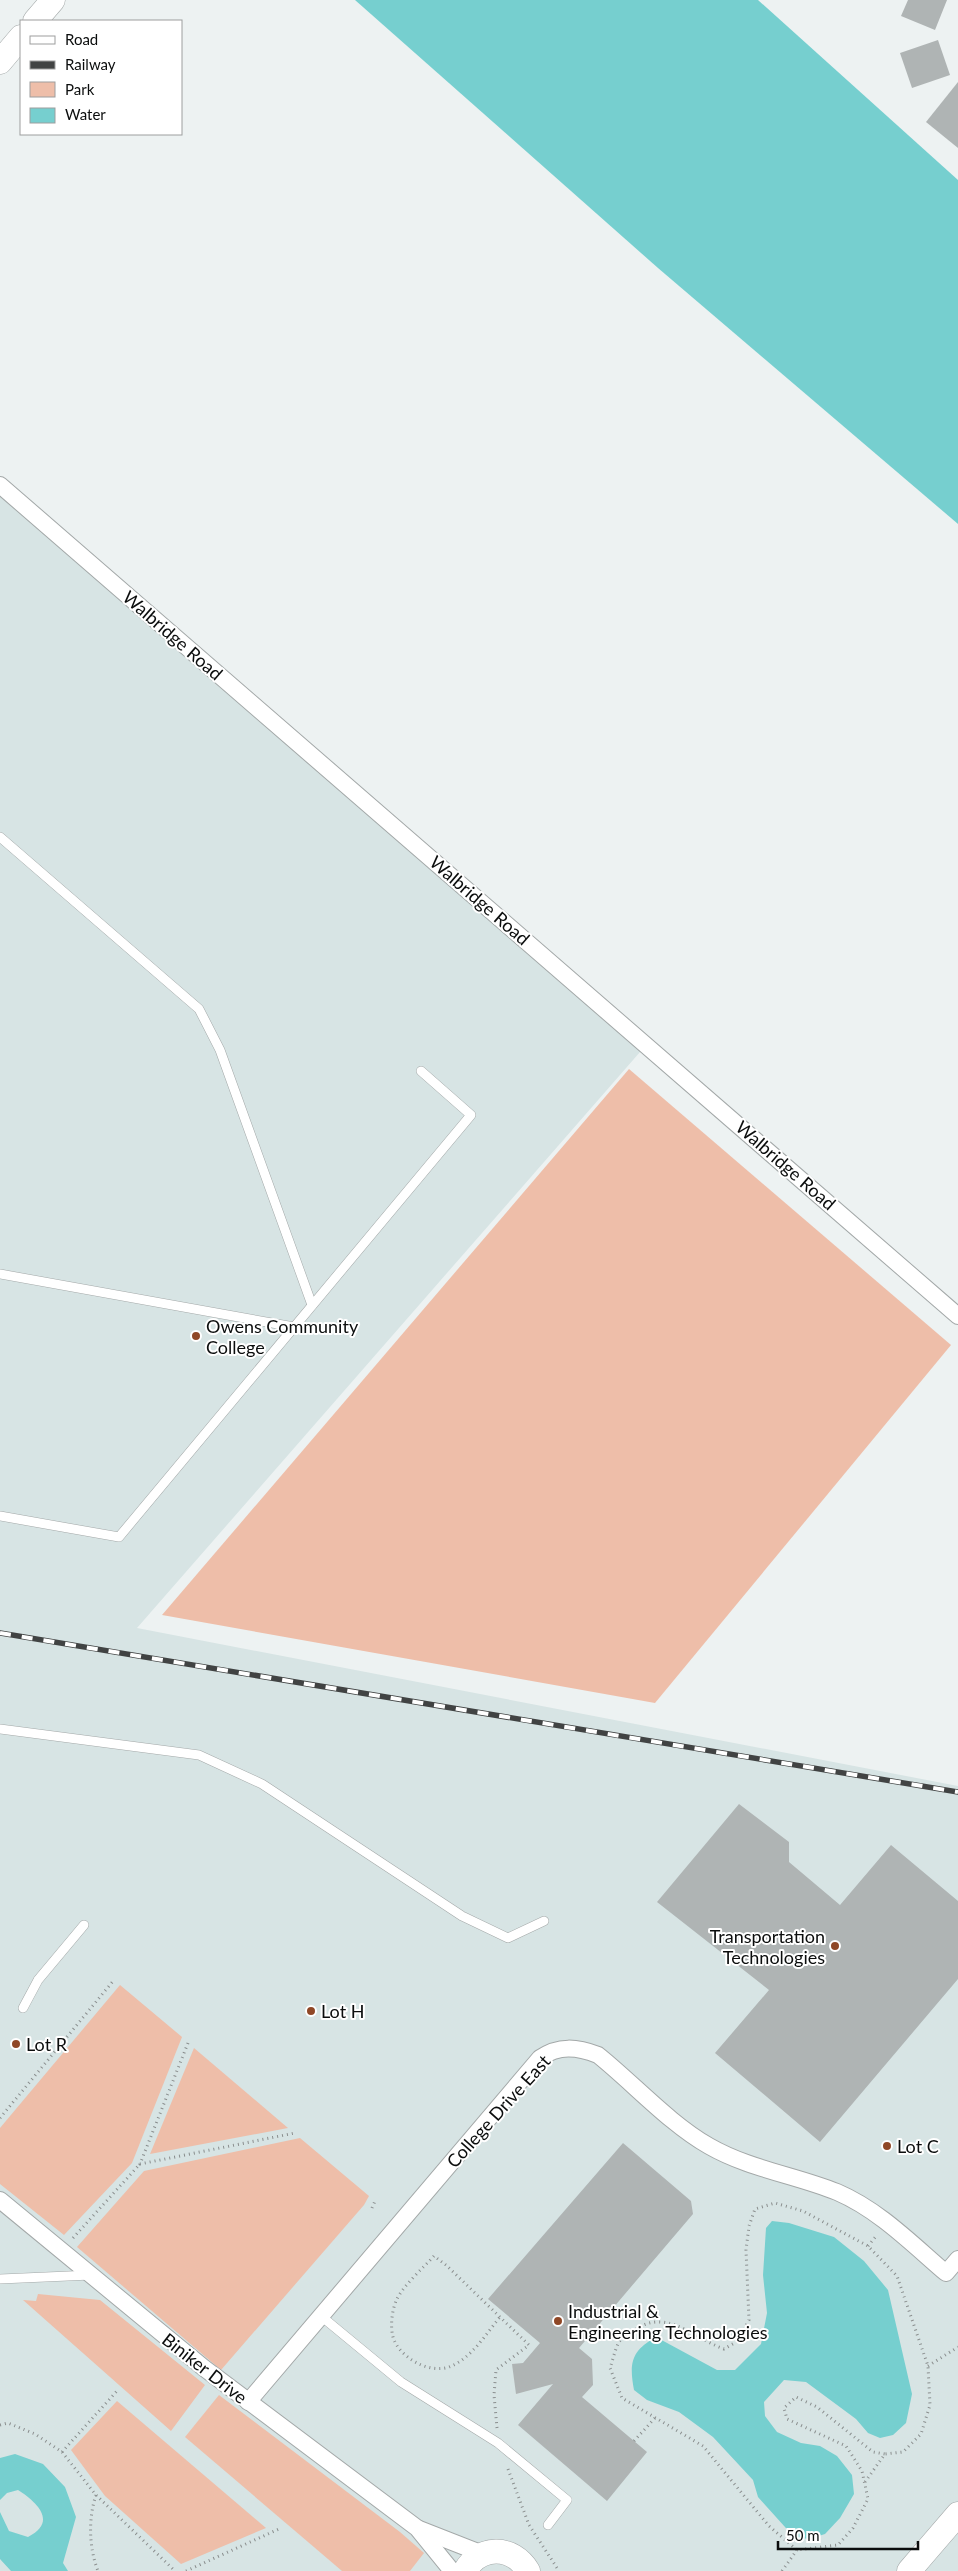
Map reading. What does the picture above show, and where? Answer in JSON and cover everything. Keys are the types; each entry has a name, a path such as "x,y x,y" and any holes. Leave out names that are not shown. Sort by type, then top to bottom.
{"street":[{"path":"36,20 53,0"},
{"path":"0,62 20,38"},
{"name":"Walbridge Road","path":"0,486 958,1316"},
{"name":"College Drive East","path":"248,2402 540,2058 552,2050 566,2048 583,2049 598,2054 708,2146 770,2173 837,2193 862,2205 888,2224 946,2273 958,2259"},
{"name":"Biniker Drive","path":"0,2200 248,2402 417,2528 452,2571"},
{"path":"909,2571 958,2514"},
{"name":"Biniker Drive","path":"417,2528 483,2554"},
{"path":"465,2571 470,2563 483,2554 501,2551 512,2554 521,2561 528,2571"}],"lane":[{"path":"0,837 199,1009 220,1050 312,1305"},
{"path":"0,1516 119,1536 471,1115 421,1071"},
{"path":"0,1274 294,1327"},
{"path":"0,1729 199,1756 262,1784 462,1916 508,1938 544,1921"},
{"path":"23,2008 38,1980 84,1925"},
{"path":"0,2279 92,2275"},
{"path":"321,2316 402,2382 498,2443 567,2500 548,2525"}],"path":[{"path":"0,2118 114,1980"},
{"path":"62,2250 140,2164 188,2043"},
{"path":"140,2164 295,2134"},
{"path":"372,2208 374,2201"},
{"path":"782,2571 797,2550 838,2545 853,2528 868,2499 862,2471 846,2446 787,2419 784,2408 796,2398 817,2407 874,2452 885,2454 903,2452 921,2434 930,2405 928,2366 897,2276 868,2246 803,2211 775,2203 755,2209 749,2226 746,2250 749,2320 738,2341 724,2349 705,2342 685,2329 657,2320 638,2328 620,2342 610,2368 622,2398 703,2446 769,2526 797,2550"},
{"path":"434,2256 500,2317 466,2357 448,2368 428,2368 406,2356 393,2338 392,2316 397,2298 434,2256"},
{"path":"928,2366 958,2346"},
{"path":"62,2452 117,2391"},
{"path":"634,2441 655,2418"},
{"path":"0,2425 8,2423 36,2434 62,2452 96,2495 175,2571"},
{"path":"865,2482 885,2454"},
{"path":"96,2495 92,2508 91,2554 98,2571"},
{"path":"186,2571 279,2529"}],"shaded area":[{"name":"Owens Community College","path":"0,485 647,1044 137,1628 958,1786 958,2571 0,2571"}],"green space":[{"path":"629,1069 951,1345 655,1703 162,1615"},
{"path":"120,1985 182,2037 132,2163 64,2235 0,2184 0,2128"},
{"path":"194,2048 288,2128 150,2154"},
{"path":"300,2138 369,2196 364,2205 221,2370 77,2247 144,2171"},
{"path":"38,2294 100,2300 205,2385 171,2431 23,2300 36,2301"},
{"path":"219,2395 400,2532 424,2553 410,2571 342,2571 185,2437"},
{"path":"117,2401 266,2528 181,2564 105,2496 71,2450"}],"water":[{"path":"355,0 758,0 958,180 958,524 658,268"},
{"path":"772,2221 789,2223 834,2237 864,2261 888,2290 912,2394 906,2423 893,2435 880,2438 868,2433 856,2419 806,2382 784,2380 764,2402 765,2416 777,2432 801,2443 820,2446 837,2456 852,2475 854,2494 840,2518 825,2534 809,2539 794,2537 758,2497 753,2480 713,2437 679,2412 647,2400 634,2390 632,2381 632,2365 637,2353 641,2347 656,2337 717,2370 735,2370 761,2344 767,2313 763,2275 766,2228"},
{"path":"15,2454 43,2464 65,2487 76,2517 63,2563 68,2571 11,2571 0,2559 0,2512 9,2531 28,2537 42,2525 43,2519 41,2512 32,2500 18,2490 7,2493 0,2500 0,2458"}],"building":[{"path":"908,0 947,0 935,30 901,16"},
{"path":"938,40 950,75 912,88 900,53"},
{"path":"958,82 958,148 926,122"},
{"name":"Transportation Technologies","path":"739,1804 789,1842 789,1862 840,1905 891,1845 958,1901 958,1979 820,2142 715,2053 769,1990 657,1902"},
{"name":"Industrial & Engineering Technologies","path":"623,2143 691,2201 693,2214 579,2348 592,2359 593,2385 582,2397 647,2452 607,2501 518,2425 553,2384 516,2394 512,2364 523,2363 540,2343 488,2299"}],"railway":[{"path":"0,1633 958,1792"}],"place":[{"name":"Owens Community College","path":"196,1336"},
{"name":"Transportation Technologies","path":"835,1946"},
{"name":"Lot H","path":"311,2011"},
{"name":"Lot R","path":"16,2044"},
{"name":"Lot C","path":"887,2146"},
{"name":"Industrial & Engineering Technologies","path":"558,2321"}]}
